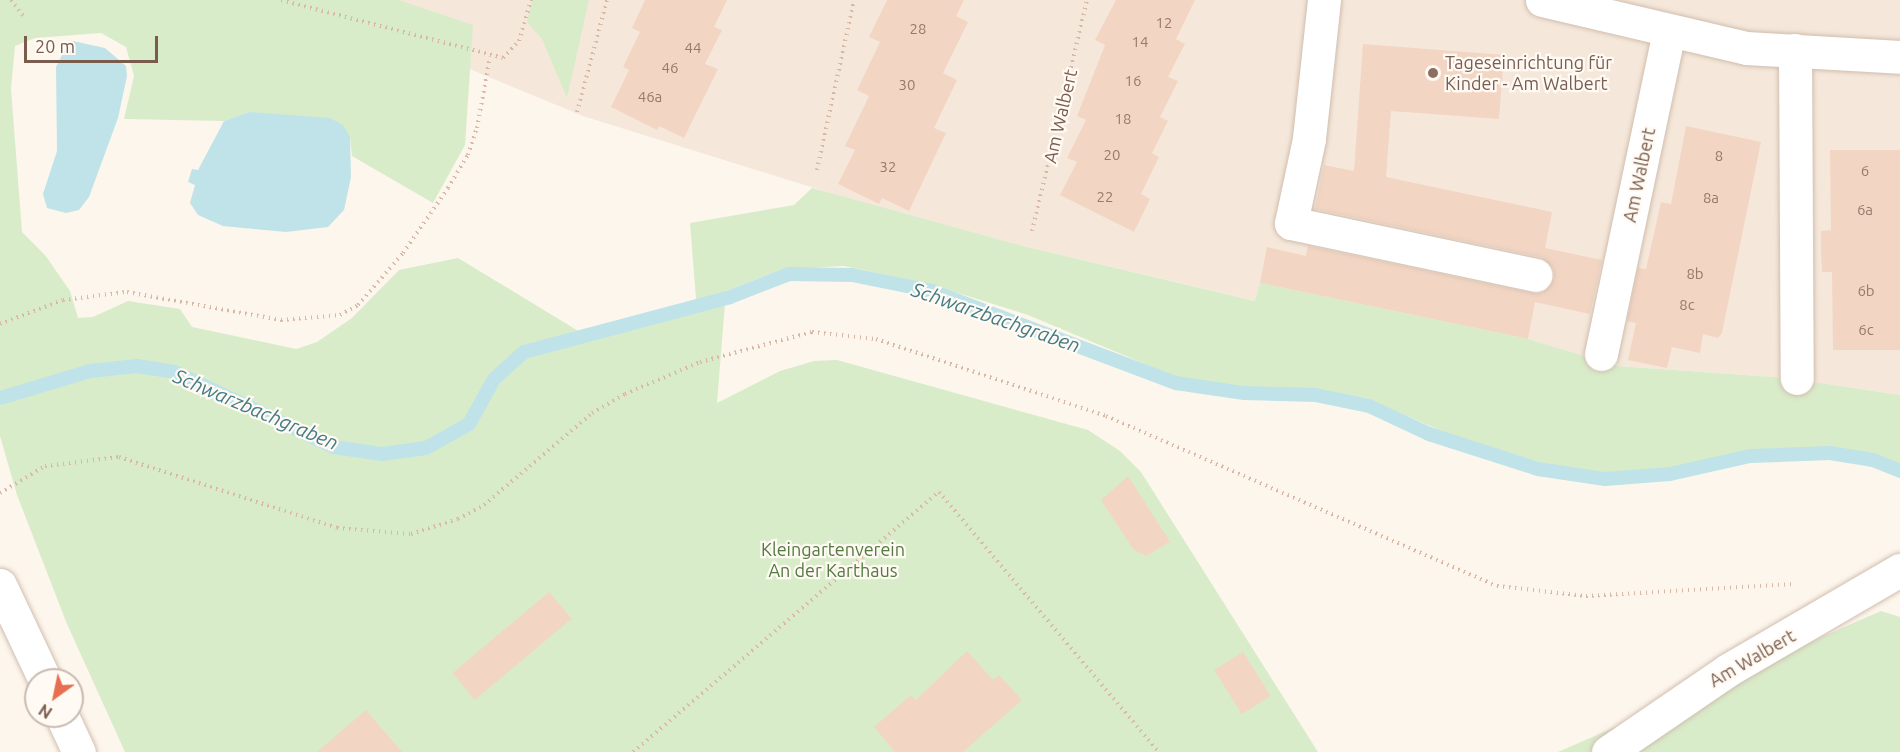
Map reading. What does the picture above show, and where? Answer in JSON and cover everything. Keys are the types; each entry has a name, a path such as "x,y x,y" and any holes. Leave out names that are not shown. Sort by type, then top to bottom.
{"street":[{"path":"1324,0 1309,139 1291,223 1536,275"},
{"path":"1542,0 1582,6 1669,31 1746,48 1900,57"},
{"name":"Am Walbert","path":"1601,354 1669,31"},
{"path":"1795,50 1797,378"},
{"name":"Am Walbert","path":"1608,752 1728,670 1900,570"},
{"path":"0,585 39,668"},
{"path":"68,728 79,752"}],"path":[{"path":"11,0 25,18"},
{"path":"281,0 490,57 502,58 519,40 531,0"},
{"path":"577,112 607,0"},
{"path":"817,170 854,0"},
{"name":"Am Walbert","path":"1032,231 1087,0"},
{"path":"0,324 63,300 127,292 281,320 340,315 358,305 403,253 468,155 477,128 490,57"},
{"path":"0,493 45,466 119,457 337,528 411,534 458,519 484,505 592,413 625,394 700,362 812,332 876,339 1106,416 1497,586 1586,596 1801,584"},
{"path":"633,752 939,492 1159,752"}],"shaded area":[{"path":"302,0 1900,0 1900,395 1787,378 1618,366 1528,339 1260,283 1256,301 1023,246 865,204 583,116"}],"green space":[{"name":"Kleingartenverein An der Karthaus","path":"0,0 399,0 473,25 465,145 433,203 352,156 350,137 249,112 224,121 124,119 134,76 126,47 101,33 35,38 15,46 11,89 22,232 45,255 70,291 78,318 93,317 128,301 180,309 192,327 296,349 317,342 352,318 399,270 458,258 593,340 697,311 690,223 794,205 812,188 1023,246 1255,301 1260,283 1528,339 1618,366 1787,378 1900,395 1900,464 1874,453 1832,447 1748,450 1669,469 1600,475 1487,451 1366,398 1312,389 1241,387 1176,377 1028,315 929,284 844,266 783,269 726,291 717,403 780,371 814,361 837,360 1088,430 1120,451 1141,472 1318,752 125,752 67,624 17,495 0,436"},
{"path":"532,0 589,0 567,98 542,39 527,22"},
{"path":"1881,611 1900,617 1900,752 1558,752"}],"water":[{"path":"73,41 105,48 126,66 127,76 118,118 89,197 79,210 66,213 47,208 43,194 57,151 56,67 67,45"},
{"path":"249,112 330,118 343,125 350,137 351,177 344,210 328,227 286,232 223,226 198,215 190,203 195,185 188,182 192,169 198,170 224,121"}],"building":[{"path":"645,0 727,0 714,27 722,30 705,64 718,69 684,138 659,126 657,130 611,107 629,70 623,67 640,32 632,28"},
{"path":"887,0 964,0 956,16 968,22 943,73 957,80 934,128 946,133 909,211 882,198 879,204 838,184 855,150 845,146 869,96 857,90 880,42 869,37"},
{"path":"1116,0 1195,0 1176,39 1185,44 1168,77 1178,81 1160,117 1168,121 1152,153 1159,157 1141,194 1150,199 1134,232 1060,195 1077,162 1067,158 1086,120 1077,116 1105,45 1095,40"},
{"path":"1363,44 1504,55 1499,119 1391,111 1386,177 1552,212 1545,248 1602,260 1590,314 1535,302 1528,339 1260,283 1267,247 1306,256 1308,246 1532,293 1542,293 1554,279 1554,269 1540,257 1315,209 1324,165 1354,171"},
{"path":"1686,126 1761,142 1722,333 1718,338 1703,334 1700,353 1672,347 1667,368 1628,360 1636,323 1627,321 1638,268 1646,269 1661,202 1671,204"},
{"path":"1830,150 1900,150 1900,350 1833,350 1832,272 1822,272 1821,251 1821,231 1831,230"},
{"path":"1128,476 1170,542 1146,556 1133,549 1101,500"},
{"path":"549,592 571,619 475,700 452,673"},
{"path":"967,651 993,680 999,675 1022,700 963,752 895,752 874,727 911,695 916,700"},
{"path":"1243,652 1271,696 1242,714 1214,670"},
{"path":"366,710 402,752 317,752"}],"waterway":[{"name":"Schwarzbachgraben","path":"0,398 90,371 137,366 175,372 334,447 382,454 426,448 469,424 494,379 524,352 730,297 789,274 852,275 932,291 1176,383 1244,393 1315,395 1369,406 1429,434 1538,469 1605,479 1670,474 1750,456 1830,453 1873,460 1900,471"}],"place":[{"name":"Tageseinrichtung für Kinder - Am Walbert","path":"1433,73"}]}
